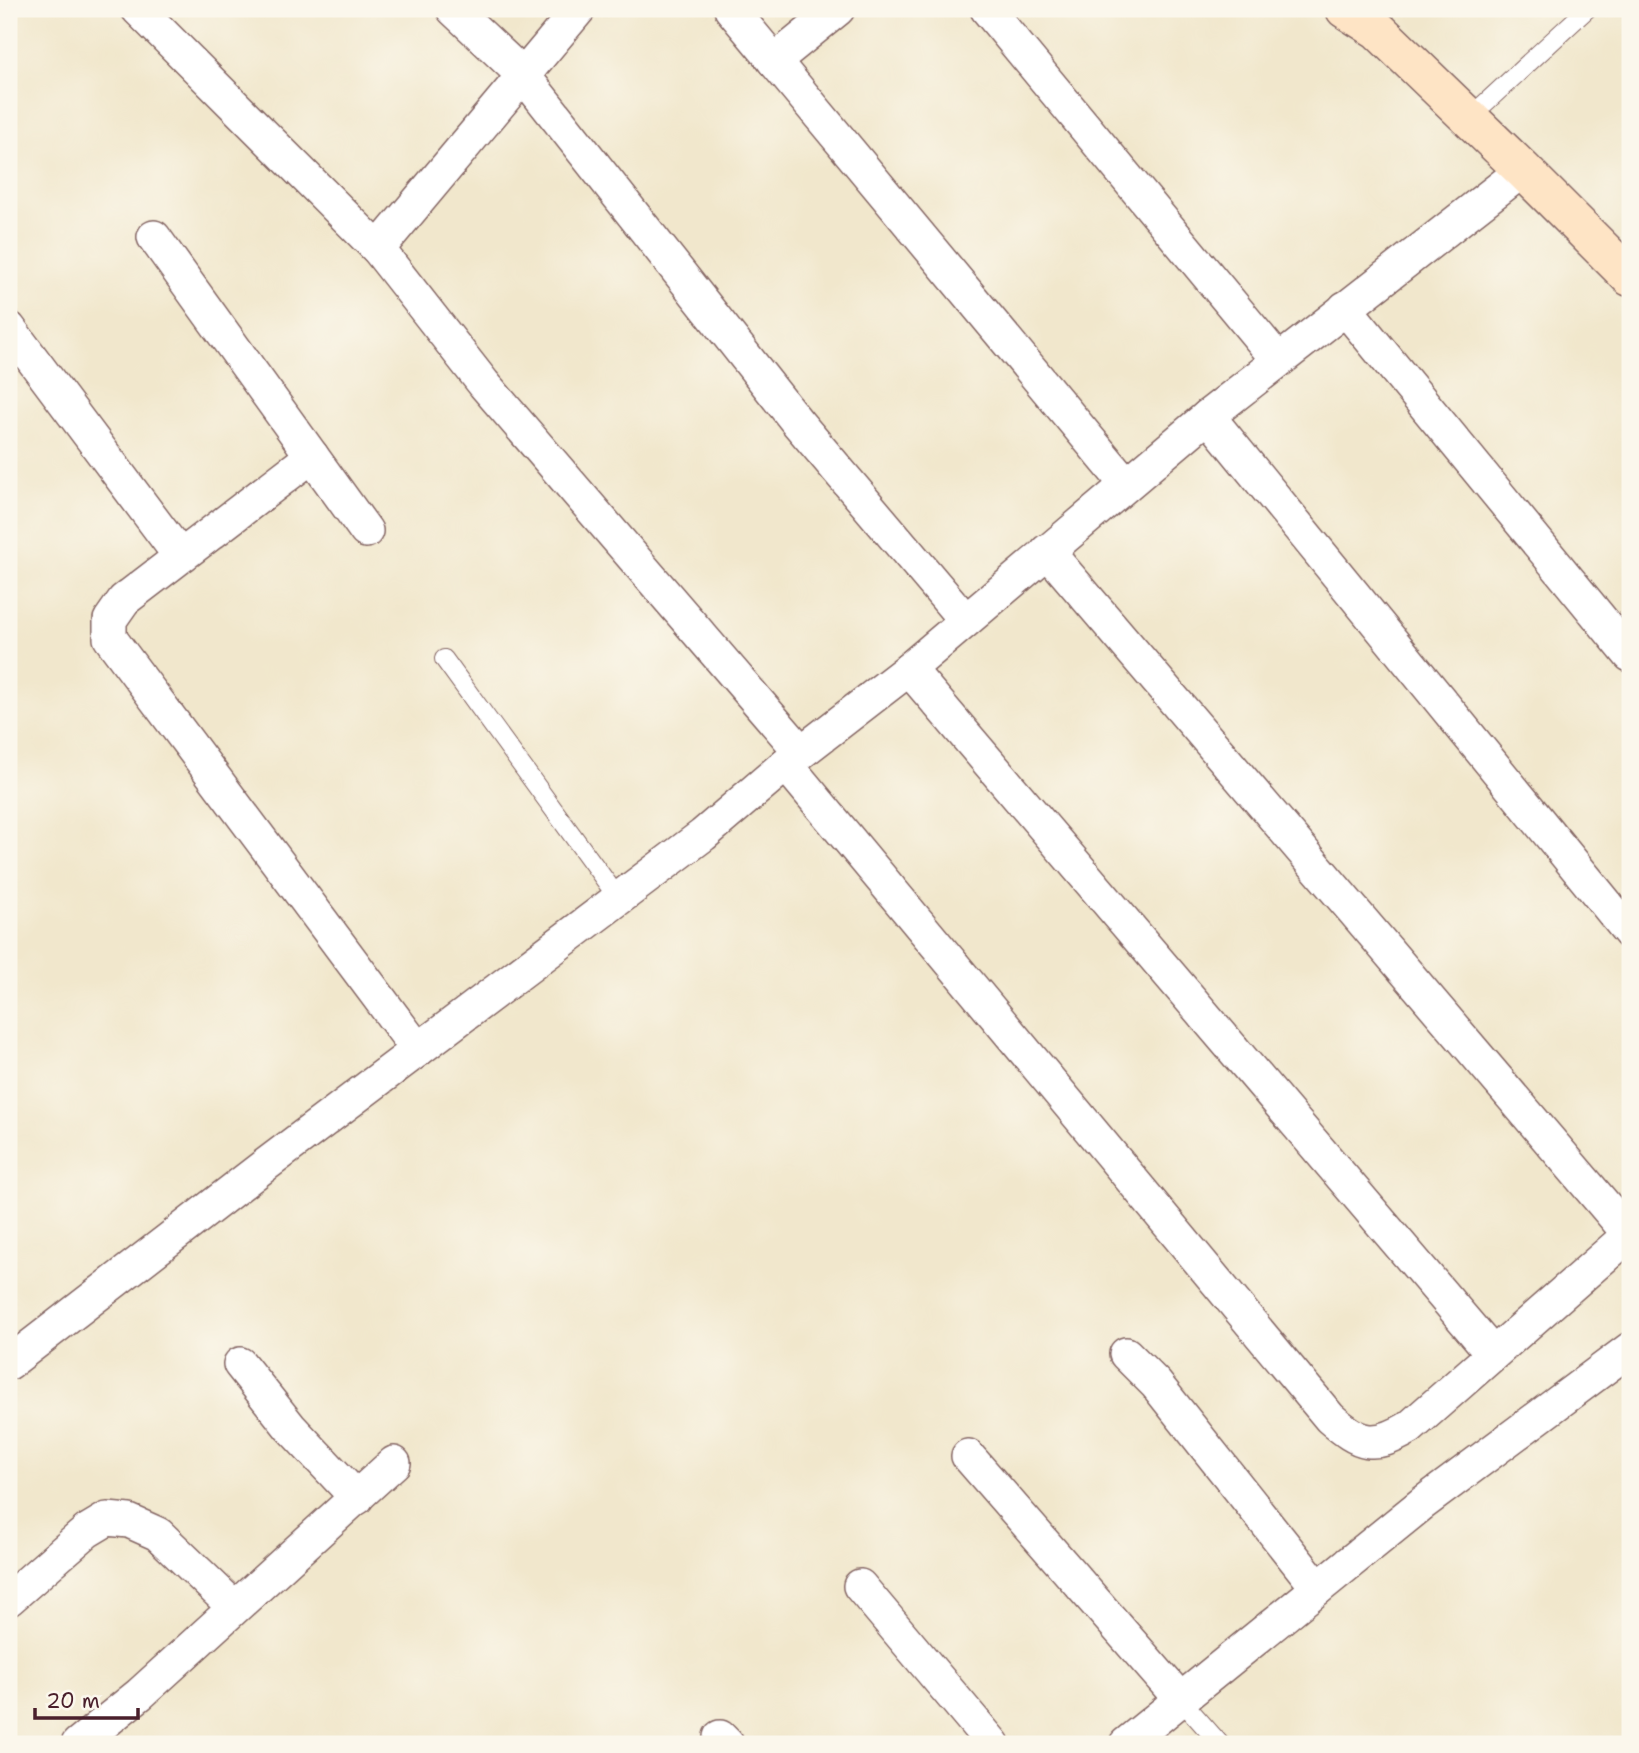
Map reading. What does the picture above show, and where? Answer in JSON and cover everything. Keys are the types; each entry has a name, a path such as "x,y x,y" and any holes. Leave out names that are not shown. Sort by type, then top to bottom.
{"street":[{"path":"138,9 378,249 484,384 794,758 1321,1407 1348,1433 1363,1440 1386,1441 1409,1428 1630,1235 1047,551"},
{"path":"453,9 523,75 798,423 965,620"},
{"path":"378,249 579,9"},
{"path":"731,9 1126,484"},
{"path":"774,61 838,9"},
{"path":"987,9 1278,360"},
{"path":"1345,9 1378,30 1630,277"},
{"path":"9,1363 703,835 794,758 909,669 1208,416 1523,170"},
{"path":"154,237 366,531"},
{"path":"1345,308 1630,655"},
{"path":"9,328 180,556"},
{"path":"1208,416 1630,933"},
{"path":"312,456 124,600 110,620 110,638 418,1050"},
{"path":"909,669 1493,1354"},
{"path":"1126,1744 1423,1503 1630,1349"},
{"path":"1126,1354 1156,1384 1318,1588"},
{"path":"240,1364 290,1427 357,1498"},
{"path":"968,1456 1181,1700"},
{"path":"78,1744 140,1694 394,1464"},
{"path":"9,1599 87,1531 107,1519 129,1521 158,1534 234,1608"},
{"path":"860,1586 993,1744"}],"lane":[{"path":"1469,118 1587,9"},
{"path":"443,659 618,898"},
{"path":"1181,1700 1220,1744"}]}
